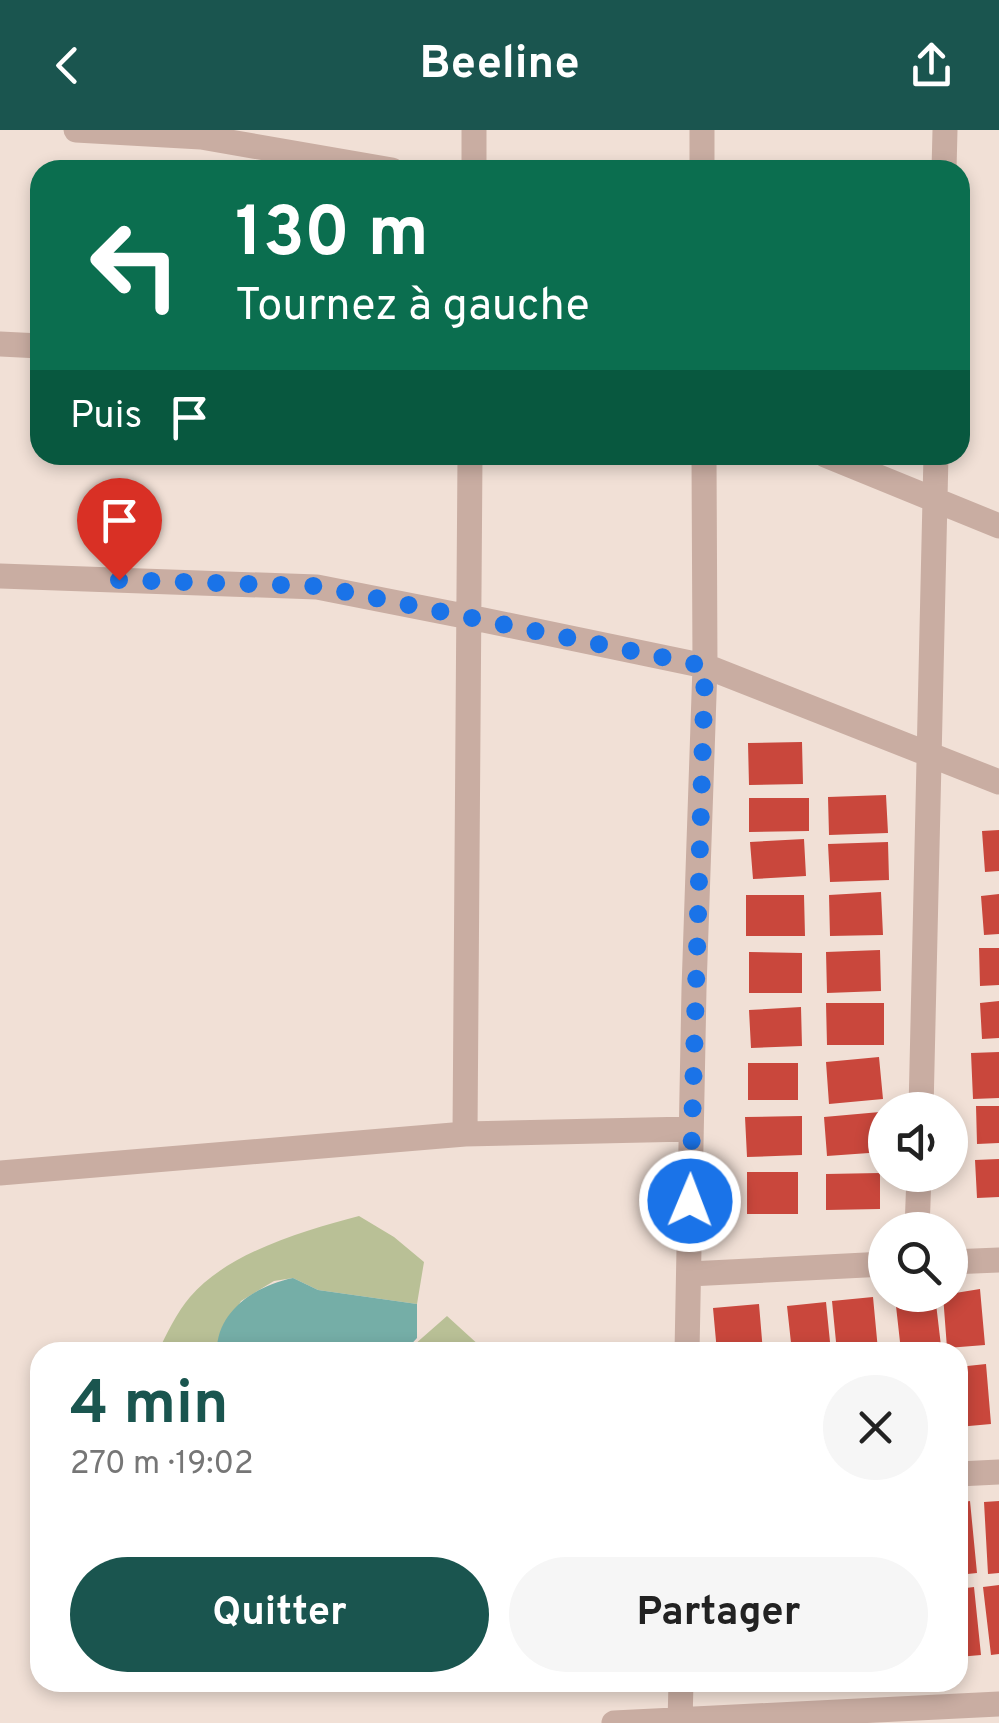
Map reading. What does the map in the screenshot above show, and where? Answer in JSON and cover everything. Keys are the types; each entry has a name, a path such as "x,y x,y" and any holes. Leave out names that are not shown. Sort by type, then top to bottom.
{"street":[{"path":"76,130 201,136 336,160"},
{"path":"474,130 474,160"},
{"path":"702,130 702,160"},
{"path":"944,160 945,130"},
{"path":"0,344 30,346"},
{"path":"465,1134 470,465"},
{"path":"688,1342 705,666 704,465"},
{"path":"849,465 999,526"},
{"path":"922,1092 936,465"},
{"path":"0,576 317,586 469,616 705,666 999,782"},
{"path":"0,1173 465,1134 691,1129"},
{"path":"968,1261 999,1260"},
{"path":"689,1274 868,1265"},
{"path":"968,1474 999,1472"},
{"path":"680,1722 681,1692"},
{"path":"614,1723 903,1716 999,1704"}],"green space":[{"path":"359,1216 394,1237 424,1262 417,1304 318,1290 293,1278 274,1281 241,1301 219,1342 163,1342 185,1303 206,1281 245,1256 315,1228"},
{"path":"447,1316 476,1342 417,1342"}],"water":[{"path":"293,1278 318,1290 417,1304 417,1338 413,1342 218,1342 223,1324 241,1302"}],"building":[{"path":"802,742 803,784 749,785 748,743"},
{"path":"886,795 888,833 829,835 828,797"},
{"path":"749,798 809,798 809,831 749,832"},
{"path":"999,830 999,871 985,872 982,831"},
{"path":"804,839 806,876 753,879 750,842"},
{"path":"888,842 889,880 830,882 828,844"},
{"path":"881,892 883,935 830,936 829,895"},
{"path":"999,894 999,934 984,935 981,896"},
{"path":"746,895 804,895 805,936 746,936"},
{"path":"979,948 999,948 999,985 980,986"},
{"path":"880,950 881,991 827,993 826,952"},
{"path":"749,952 802,953 802,993 749,993"},
{"path":"999,1001 999,1038 982,1039 980,1003"},
{"path":"826,1003 884,1003 884,1045 827,1045"},
{"path":"801,1007 802,1046 751,1048 749,1010"},
{"path":"999,1052 999,1098 973,1099 971,1053"},
{"path":"879,1057 882,1092 868,1092 868,1100 829,1104 826,1062"},
{"path":"748,1063 798,1063 798,1100 748,1100"},
{"path":"976,1106 999,1106 999,1143 977,1144"},
{"path":"868,1113 868,1153 827,1156 824,1117"},
{"path":"802,1116 802,1155 747,1157 745,1117"},
{"path":"999,1159 999,1197 977,1198 975,1160"},
{"path":"747,1172 798,1172 798,1214 747,1214"},
{"path":"868,1173 868,1192 880,1192 880,1209 826,1210 826,1174"},
{"path":"980,1289 985,1345 947,1342 944,1312 968,1312 968,1291"},
{"path":"868,1297 868,1312 874,1312 877,1342 836,1342 832,1301"},
{"path":"826,1302 830,1342 791,1342 787,1306"},
{"path":"759,1304 762,1342 716,1342 713,1308"},
{"path":"897,1312 937,1312 941,1342 900,1342"},
{"path":"986,1364 991,1424 968,1426 968,1366"},
{"path":"968,1501 977,1573 968,1574"},
{"path":"999,1501 999,1573 988,1574 984,1502"},
{"path":"999,1585 999,1654 991,1655 983,1587"},
{"path":"974,1587 981,1655 968,1656 968,1588"}],"route":[{"path":"119,580 317,586 705,666 690,1201"}]}
